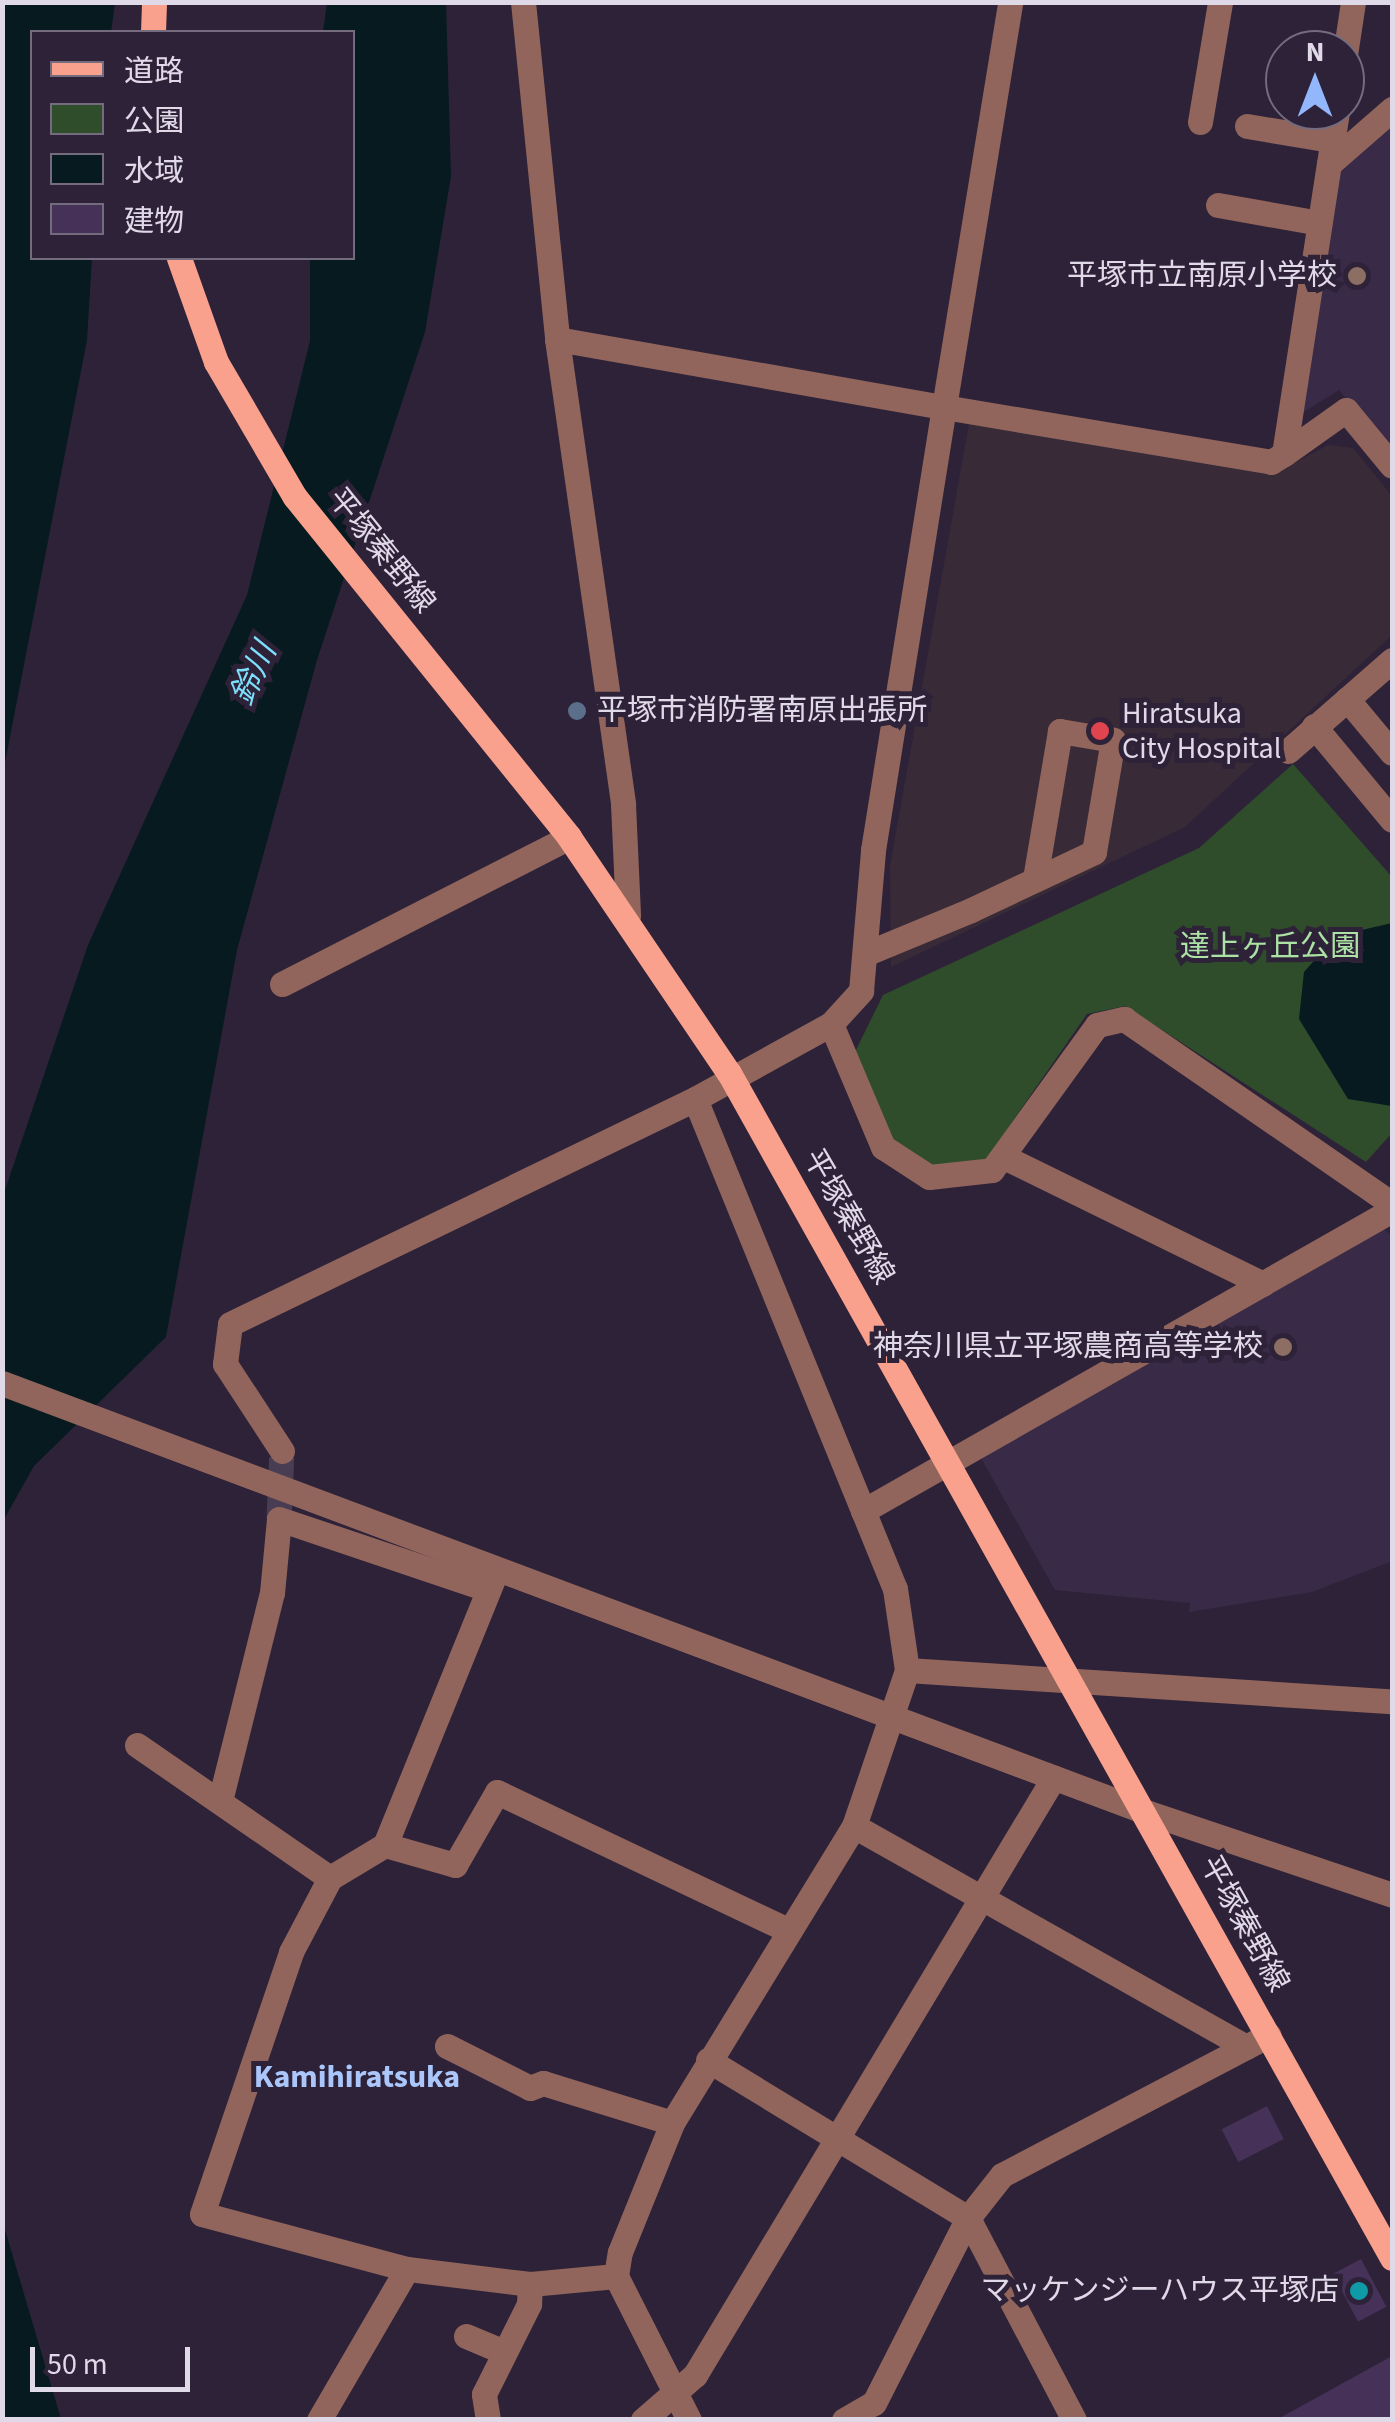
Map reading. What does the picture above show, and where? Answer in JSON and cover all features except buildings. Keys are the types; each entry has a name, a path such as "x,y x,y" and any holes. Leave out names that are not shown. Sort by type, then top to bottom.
{"main road":[{"path":"152,30 154,2"},
{"name":"平塚秦野線","path":"180,260 230,391 295,497 569,837 628,916 729,1073 952,1464 1064,1676 1146,1812 1257,2041 1392,2258"}],"street":[{"path":"523,2 558,338 623,804 628,916"},
{"path":"282,1450 225,1364 230,1324 696,1100 729,1073 831,1024 856,1002 893,730 1010,2"},
{"path":"1200,122 1220,2"},
{"path":"1349,30 1353,2"},
{"path":"1330,152 1392,109"},
{"path":"1246,126 1330,152"},
{"path":"1284,454 1334,130"},
{"path":"1218,206 1319,223"},
{"path":"558,338 1272,462 1346,410 1392,466"},
{"path":"1288,752 1392,660"},
{"path":"1347,699 1392,753"},
{"path":"1314,726 1392,820"},
{"path":"865,954 1035,879 1094,852 1114,740 1060,731 1035,879"},
{"path":"282,984 569,837"},
{"path":"831,1024 874,1131 896,1161 953,1180 1006,1158 1097,1024 1124,1018 1392,1207 952,1464 863,1511"},
{"path":"689,2420 616,2276 672,2123 784,1928 854,1826 896,1720 907,1670 894,1589 696,1100"},
{"path":"1006,1158 1263,1284"},
{"path":"2,1384 167,1443 494,1579 1146,1812 1392,1895"},
{"path":"221,1797 272,1592 279,1520 494,1579"},
{"path":"494,1579 385,1845 330,1878 292,1952 202,2214 407,2268 530,2284 616,2276"},
{"path":"907,1670 1064,1676 1392,1700"},
{"path":"136,1745 221,1797 330,1878"},
{"path":"643,2420 676,2394 985,1898 1054,1777"},
{"path":"385,1845 456,1865 497,1792 784,1928"},
{"path":"854,1826 1257,2041"},
{"path":"844,2420 878,2411 929,2294 968,2218 1002,2175 1257,2041"},
{"path":"448,2046 530,2088 543,2083 672,2123"},
{"path":"708,2060 968,2218 1074,2420"},
{"path":"319,2420 407,2268"},
{"path":"488,2420 484,2394 530,2284"},
{"path":"466,2336 504,2352"}],"shaded area":[{"name":"平塚市立南原小学校","path":"1392,119 1392,453 1339,390 1299,415 1341,163"},
{"name":"Hiratsuka City Hospital","path":"969,424 1275,473 1328,445 1353,448 1392,496 1392,635 1185,827 891,967 890,866"},
{"name":"神奈川県立平塚農商高等学校","path":"1380,1227 1392,1235 1392,1561 1312,1592 1189,1612 1190,1603 1055,1590 981,1458"}],"green space":[{"name":"達上ヶ丘公園","path":"1293,764 1392,877 1392,1133 1366,1162 1125,1006 1087,1014 985,1161 937,1167 892,1146 855,1052 883,995 1199,848"}],"water":[{"path":"3,3 115,3 111,30 30,30 30,260 92,260 87,340 3,773"},
{"name":"鈴川","path":"327,3 446,3 451,176 425,332 317,660 237,950 166,1337 34,1466 3,1521 3,1196 88,945 247,595 310,341 310,260 355,260 355,30 323,30"},
{"path":"1392,923 1392,1106 1348,1099 1299,1019 1304,972 1336,936"},
{"path":"3,2223 61,2419 3,2419"}],"tunnel":[{"path":"279,1519 282,1451"}],"place":[{"name":"平塚市立南原小学校","path":"1357,276"},
{"name":"平塚市消防署南原出張所","path":"577,711"},
{"name":"Hiratsuka City Hospital","path":"1100,731"},
{"name":"神奈川県立平塚農商高等学校","path":"1283,1347"},
{"name":"マッケンジーハウス平塚店","path":"1359,2291"}],"district":[{"name":"Kamihiratsuka","path":"357,2077"}]}
